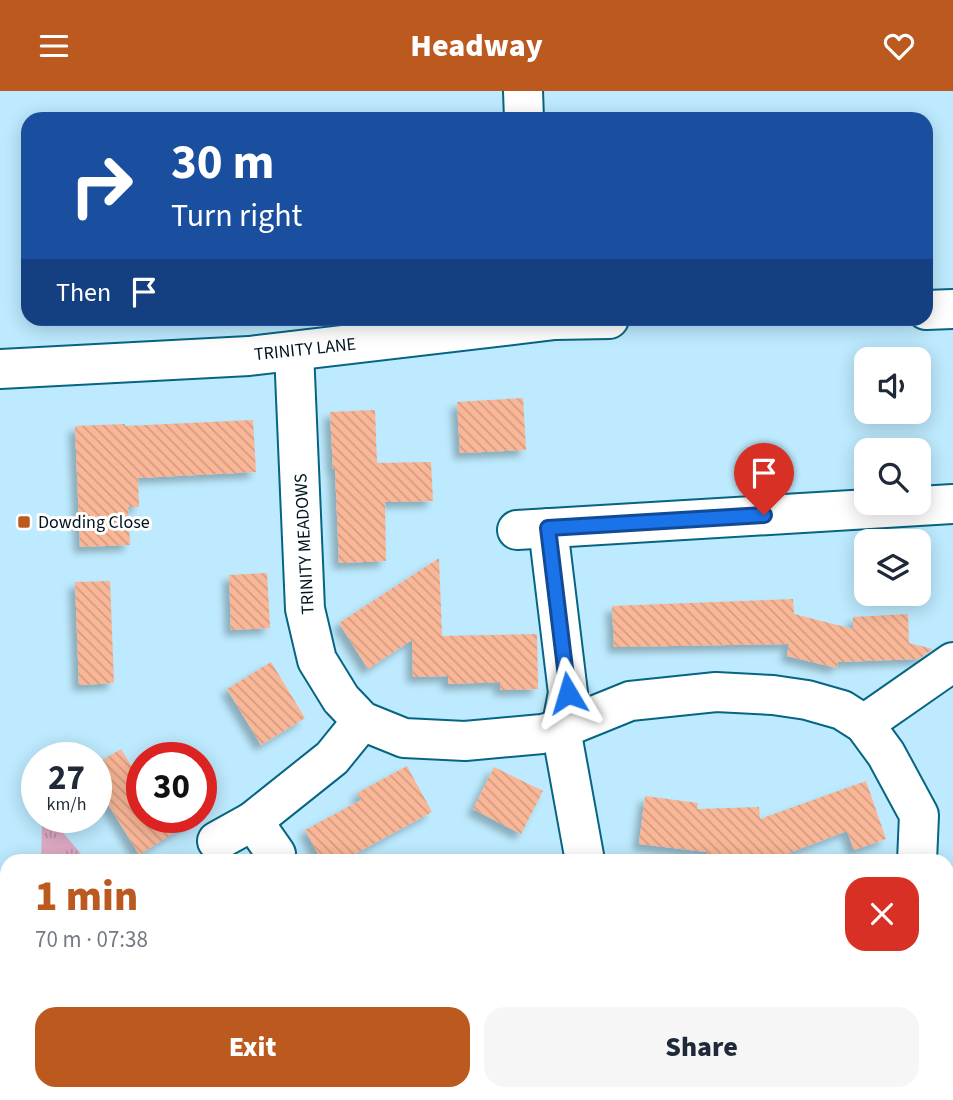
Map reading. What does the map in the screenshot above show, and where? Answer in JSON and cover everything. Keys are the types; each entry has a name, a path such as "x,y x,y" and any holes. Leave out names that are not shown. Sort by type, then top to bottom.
{"street":[{"path":"523,91 524,112"},
{"path":"933,310 953,309"},
{"name":"TRINITY LANE","path":"0,369 249,356 490,326"},
{"name":"TRINITY MEADOWS","path":"294,351 305,609 317,660 341,699 362,721 404,738 465,741 542,734 630,701 716,692 807,700 842,710 864,724 886,754 919,815 917,854"},
{"path":"585,854 561,729 568,693 533,529 953,504"},
{"path":"864,724 953,662"},
{"path":"217,841 253,821 332,758 362,721"},
{"path":"253,821 275,854"}],"green space":[{"path":"42,833 63,833 81,854 41,854"}],"building":[{"path":"523,398 526,450 460,453 457,402"},
{"path":"375,410 377,463 431,462 433,501 385,502 386,561 339,563 330,412"},
{"path":"253,420 256,472 138,478 139,507 128,507 130,545 80,547 75,426"},
{"path":"439,558 442,636 537,634 538,689 500,690 500,682 448,684 448,676 413,677 412,640 368,669 339,623"},
{"path":"267,573 270,628 231,630 229,575"},
{"path":"110,581 114,683 79,685 75,582"},
{"path":"793,599 794,614 853,629 853,617 908,614 909,643 933,649 919,659 838,662 837,668 787,656 789,644 614,647 612,606"},
{"path":"271,662 305,718 261,745 227,689"},
{"path":"121,749 126,757 126,833 174,833 139,854 112,811 112,754"},
{"path":"407,766 432,812 355,854 318,854 305,830 361,800 357,793"},
{"path":"494,767 543,791 521,834 473,809"},
{"path":"866,781 886,839 854,850 847,831 787,854 707,854 639,844 645,796 698,803 697,809 759,807 760,819"}],"place":[{"name":"Dowding Close","path":"24,522"}],"route":[{"path":"568,693 548,528 764,515"}]}
